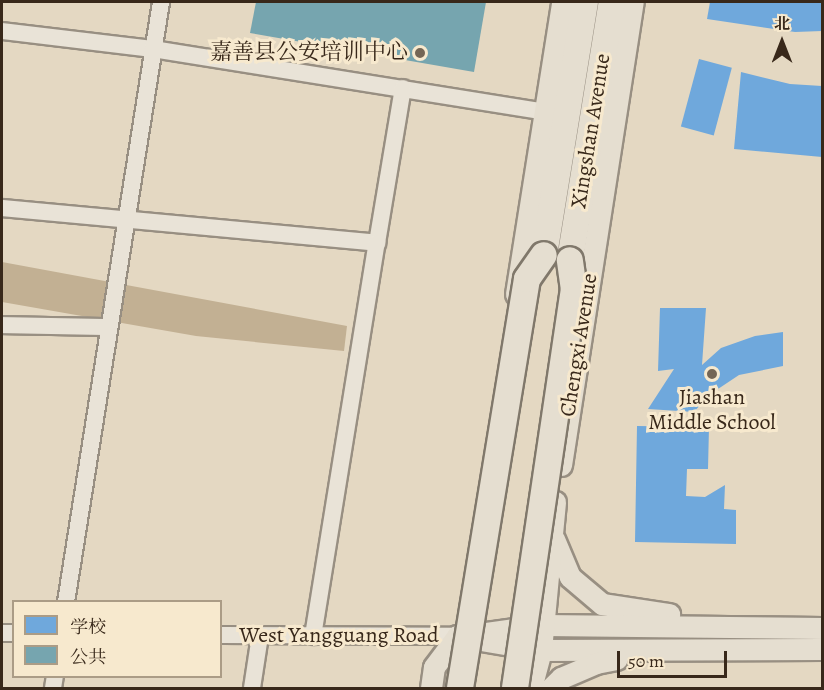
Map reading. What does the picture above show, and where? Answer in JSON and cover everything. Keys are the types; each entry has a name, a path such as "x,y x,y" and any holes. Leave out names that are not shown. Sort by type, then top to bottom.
{"highway":[{"name":"Xingshan Avenue","path":"460,688 526,279 544,255 585,2"},
{"name":"Xingshan Avenue","path":"515,688 574,290 570,260 612,2"}],"main road":[{"path":"460,688 457,636 547,112 562,2"},
{"name":"Chengxi Avenue","path":"531,688 541,650 552,520 633,2"},
{"path":"552,520 555,548 570,577 602,604 731,627"},
{"name":"West Yangguang Road","path":"457,636 543,625 822,628"},
{"path":"431,688 434,667 457,636"},
{"name":"West Yangguang Road","path":"457,636 541,650 822,649"},
{"path":"551,688 561,678 596,663 664,650"}],"street":[{"path":"66,600 161,2"},
{"path":"2,31 153,48 547,112"},
{"path":"312,636 403,88"},
{"path":"2,208 376,243"},
{"path":"2,324 110,325"},
{"name":"West Yangguang Road","path":"222,635 457,636"},
{"path":"252,688 260,636"}],"shaded area":[{"path":"2,262 347,326 344,351 196,336 2,302"}],"building: 学校":[{"path":"710,2 822,2 822,31 795,32 707,19"},
{"path":"699,59 732,68 714,135 681,127"},
{"path":"741,72 790,84 822,86 822,157 734,149"},
{"path":"660,308 706,308 702,365 721,348 755,336 783,332 783,366 739,375 709,395 694,412 648,409 674,369 658,371"},
{"path":"637,426 709,427 708,469 687,469 686,496 705,497 725,485 724,509 736,510 736,544 635,542"}],"building: 公共":[{"name":"嘉善县公安培训中心","path":"256,2 486,2 474,72 250,33"}],"place":[{"name":"嘉善县公安培训中心","path":"420,53"},
{"name":"Jiashan Middle School","path":"712,374"}]}
